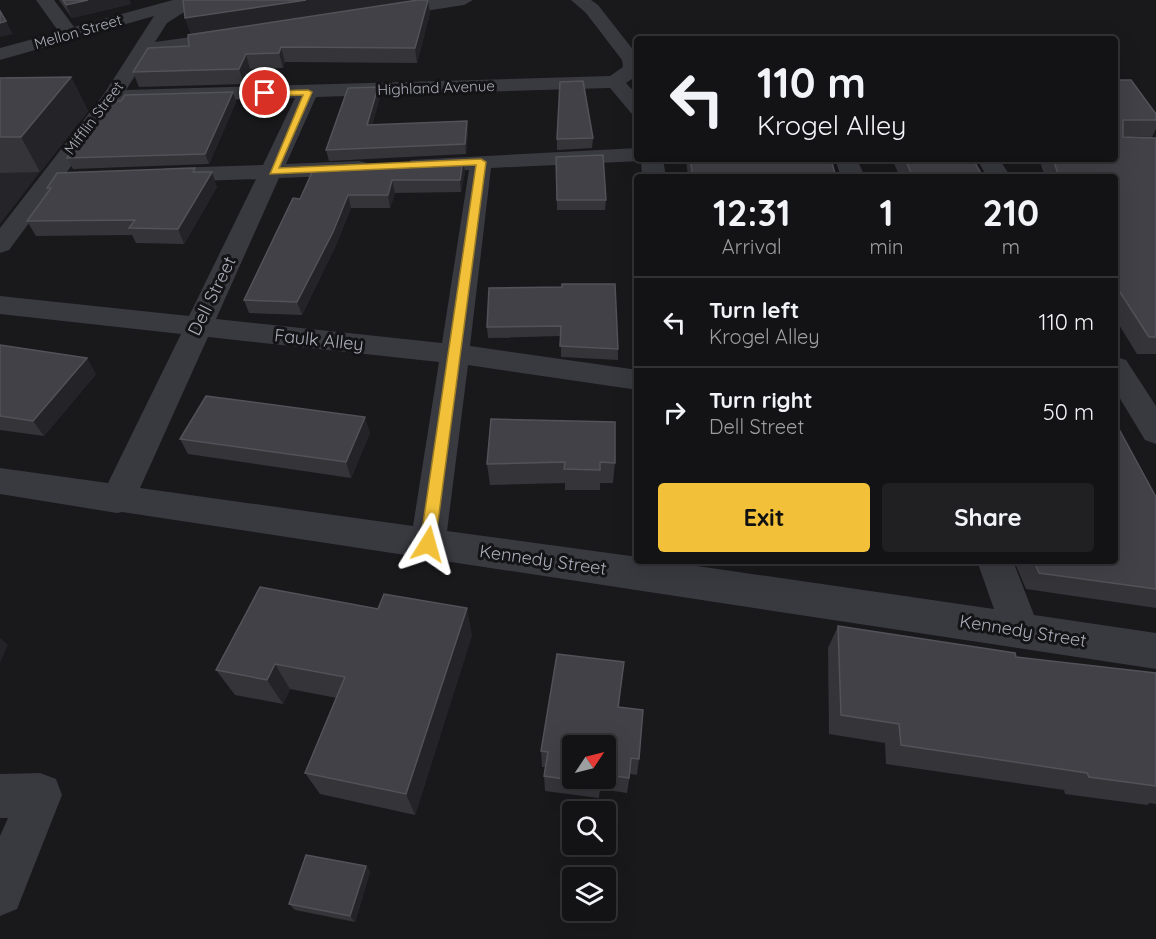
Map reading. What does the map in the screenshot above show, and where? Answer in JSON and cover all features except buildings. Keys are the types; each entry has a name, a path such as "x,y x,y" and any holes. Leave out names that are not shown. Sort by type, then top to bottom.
{"street":[{"path":"45,0 70,34"},
{"name":"Mellon Street","path":"0,54 193,0"},
{"name":"Mifflin Street","path":"0,245 112,97 160,20 174,9 193,0"},
{"path":"372,14 464,0"},
{"path":"580,0 592,9 631,60 633,69 615,81 634,104"},
{"path":"141,50 256,32"},
{"name":"Highland Avenue","path":"112,97 615,81"},
{"name":"Dell Street","path":"117,500 196,327 273,172 308,92"},
{"path":"400,166 634,155"},
{"path":"428,544 481,162"},
{"path":"143,175 377,167"},
{"path":"49,178 84,177"},
{"name":"Faulk Alley","path":"0,305 456,354 634,379"},
{"path":"1118,370 1156,432"},
{"name":"Kennedy Street","path":"0,481 428,544 686,571 1021,631 1156,651"},
{"path":"996,564 1021,631"},
{"path":"0,796 40,795 0,892"}],"shaded area":[{"path":"86,112 0,224 0,113"}],"route":[{"path":"265,93 308,92 273,172 481,162 428,544"}]}
